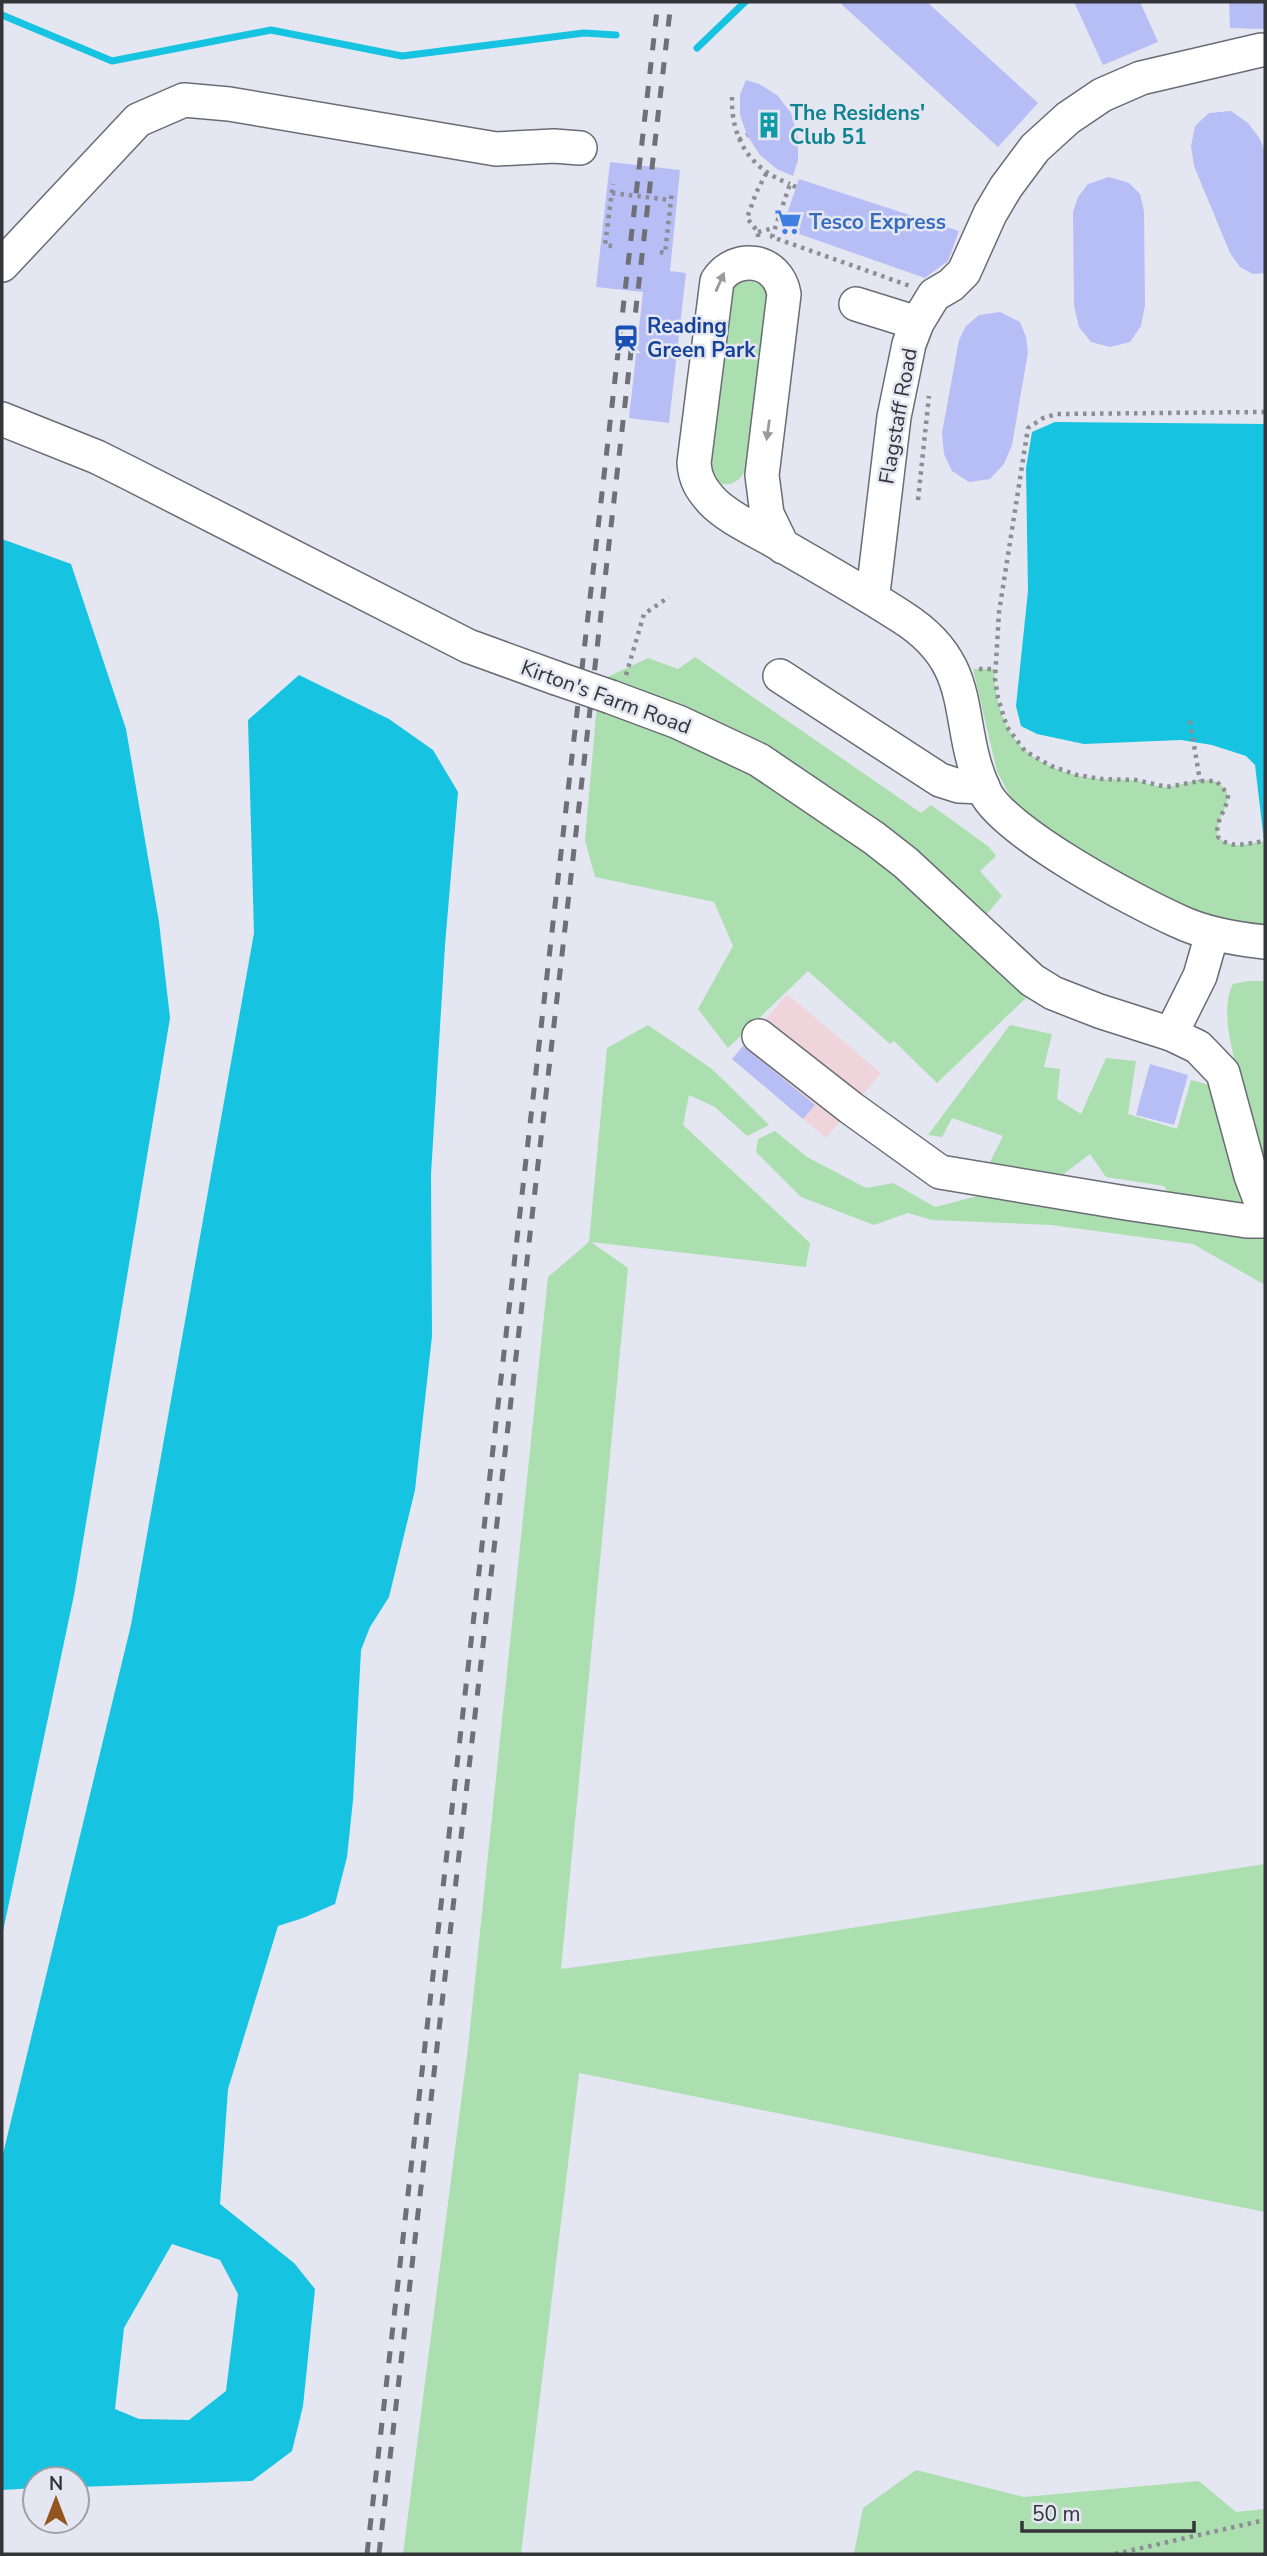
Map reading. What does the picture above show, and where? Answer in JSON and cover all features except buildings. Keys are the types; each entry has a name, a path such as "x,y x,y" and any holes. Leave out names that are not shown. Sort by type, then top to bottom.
{"street":[{"name":"Flagstaff Road","path":"869,596 874,585 894,417 909,344 917,323 934,295 951,285 964,272 989,214 1006,187 1035,148 1068,118 1102,95 1142,78 1261,50"},
{"path":"2,265 138,121 184,100 229,104 496,149 554,146 580,148"},
{"path":"783,547 767,514 762,475 784,294 782,282 776,273 766,266 751,263 727,269 717,281 694,463 700,486 714,503 783,547 869,596 927,635 951,668 965,708 973,762 987,796 1019,830 1102,881 1179,922 1213,934 1265,942"},
{"path":"856,304 917,323"},
{"name":"Kirton's Farm Road","path":"2,419 97,457 134,475 468,646 678,722 760,760 906,863 1032,980 1053,993 1171,1034 1198,1047 1223,1073 1251,1176 1265,1213"},
{"path":"714,503 742,494 762,475"},
{"path":"780,676 940,780 959,786 983,787"},
{"path":"1171,1034 1200,976 1213,934"},
{"path":"760,1036 851,1108 940,1172 1126,1203 1247,1221 1265,1221"}],"path":[{"path":"732,97 732,119 752,161 796,187"},
{"path":"740,140 747,135"},
{"path":"767,172 747,218 758,232 775,228"},
{"path":"612,246 605,246 613,184"},
{"path":"790,184 772,237 934,295"},
{"path":"660,252 665,253 672,191"},
{"path":"612,193 670,200"},
{"path":"918,500 929,395"},
{"path":"1265,412 1057,414 1043,418 1028,428 999,612 995,668 998,698 1007,727 1025,751 1051,766 1077,775 1102,779 1136,780 1167,787 1216,781 1228,794 1228,802 1217,822 1218,837 1225,844 1265,842"},
{"path":"632,653 644,614 669,597"},
{"path":"973,668 995,668"},
{"path":"1190,721 1200,781"},
{"path":"1115,2554 1265,2520"}],"shaded area":[{"path":"787,994 881,1073 826,1138 732,1059"}],"green space":[{"path":"744,281 761,285 769,299 746,467 738,480 725,484 714,482 706,459 732,288"},
{"path":"695,657 921,813 931,805 989,847 996,856 980,871 1002,896 986,915 1028,996 937,1083 894,1041 890,1044 808,971 728,1048 698,1009 733,946 714,902 595,877 585,840 599,681 648,658 678,669"},
{"path":"973,669 995,669 998,702 1006,724 1018,743 1031,755 1051,766 1086,777 1132,780 1168,787 1205,780 1219,783 1227,793 1227,799 1217,830 1218,837 1234,845 1264,841 1265,927 1237,925 1164,900 1050,837 1013,802 997,771"},
{"path":"1265,981 1265,1285 1193,1244 1051,1225 932,1220 908,1213 874,1225 801,1197 756,1152 758,1139 775,1131 807,1157 866,1188 893,1183 935,1207 986,1194 1174,1203 1164,1186 1106,1177 1090,1154 1057,1179 987,1168 1003,1136 952,1118 942,1137 928,1135 1010,1025 1052,1034 1044,1067 1060,1069 1057,1099 1081,1114 1106,1058 1136,1061 1128,1114 1177,1129 1191,1080 1243,1094 1230,1038 1227,1009 1233,984"},
{"path":"648,1025 712,1069 769,1125 747,1136 715,1107 689,1095 683,1125 810,1243 806,1267 591,1242 628,1268 561,1969 761,1942 1265,1864 1265,2212 579,2073 521,2554 403,2554 468,2048 548,1277 589,1242 607,1048"},
{"path":"916,2470 1024,2497 1199,2481 1236,2512 1265,2509 1265,2554 854,2554 863,2508"}],"water":[{"path":"1055,422 1265,424 1265,849 1255,765 1246,756 1212,745 1181,740 1084,744 1037,734 1021,726 1016,706 1028,591 1026,468 1032,432"},
{"path":"2,539 71,564 126,729 159,922 170,1018 74,1595 2,1936"},
{"path":"299,675 389,719 433,750 458,792 445,945 431,1174 432,1336 415,1490 389,1597 370,1627 361,1650 353,1800 347,1857 335,1904 278,1926 228,2089 220,2204 294,2263 315,2289 303,2406 292,2451 252,2481 91,2487 91,2465 21,2465 21,2489 2,2490 2,2158 131,1625 254,933 248,720","holes":["172,2244 220,2260 238,2294 226,2391 189,2420 139,2419 115,2409 124,2328"]}],"waterway":[{"path":"697,48 745,2"},
{"path":"2,15 112,61 271,30 402,56 584,33 616,35"}],"railway":[{"path":"367,2554 658,2"},
{"path":"379,2554 671,2"}],"place":[{"name":"The Residens' Club 51","path":"769,125"},
{"name":"Tesco Express","path":"788,222"},
{"name":"Reading Green Park","path":"626,338"}]}
